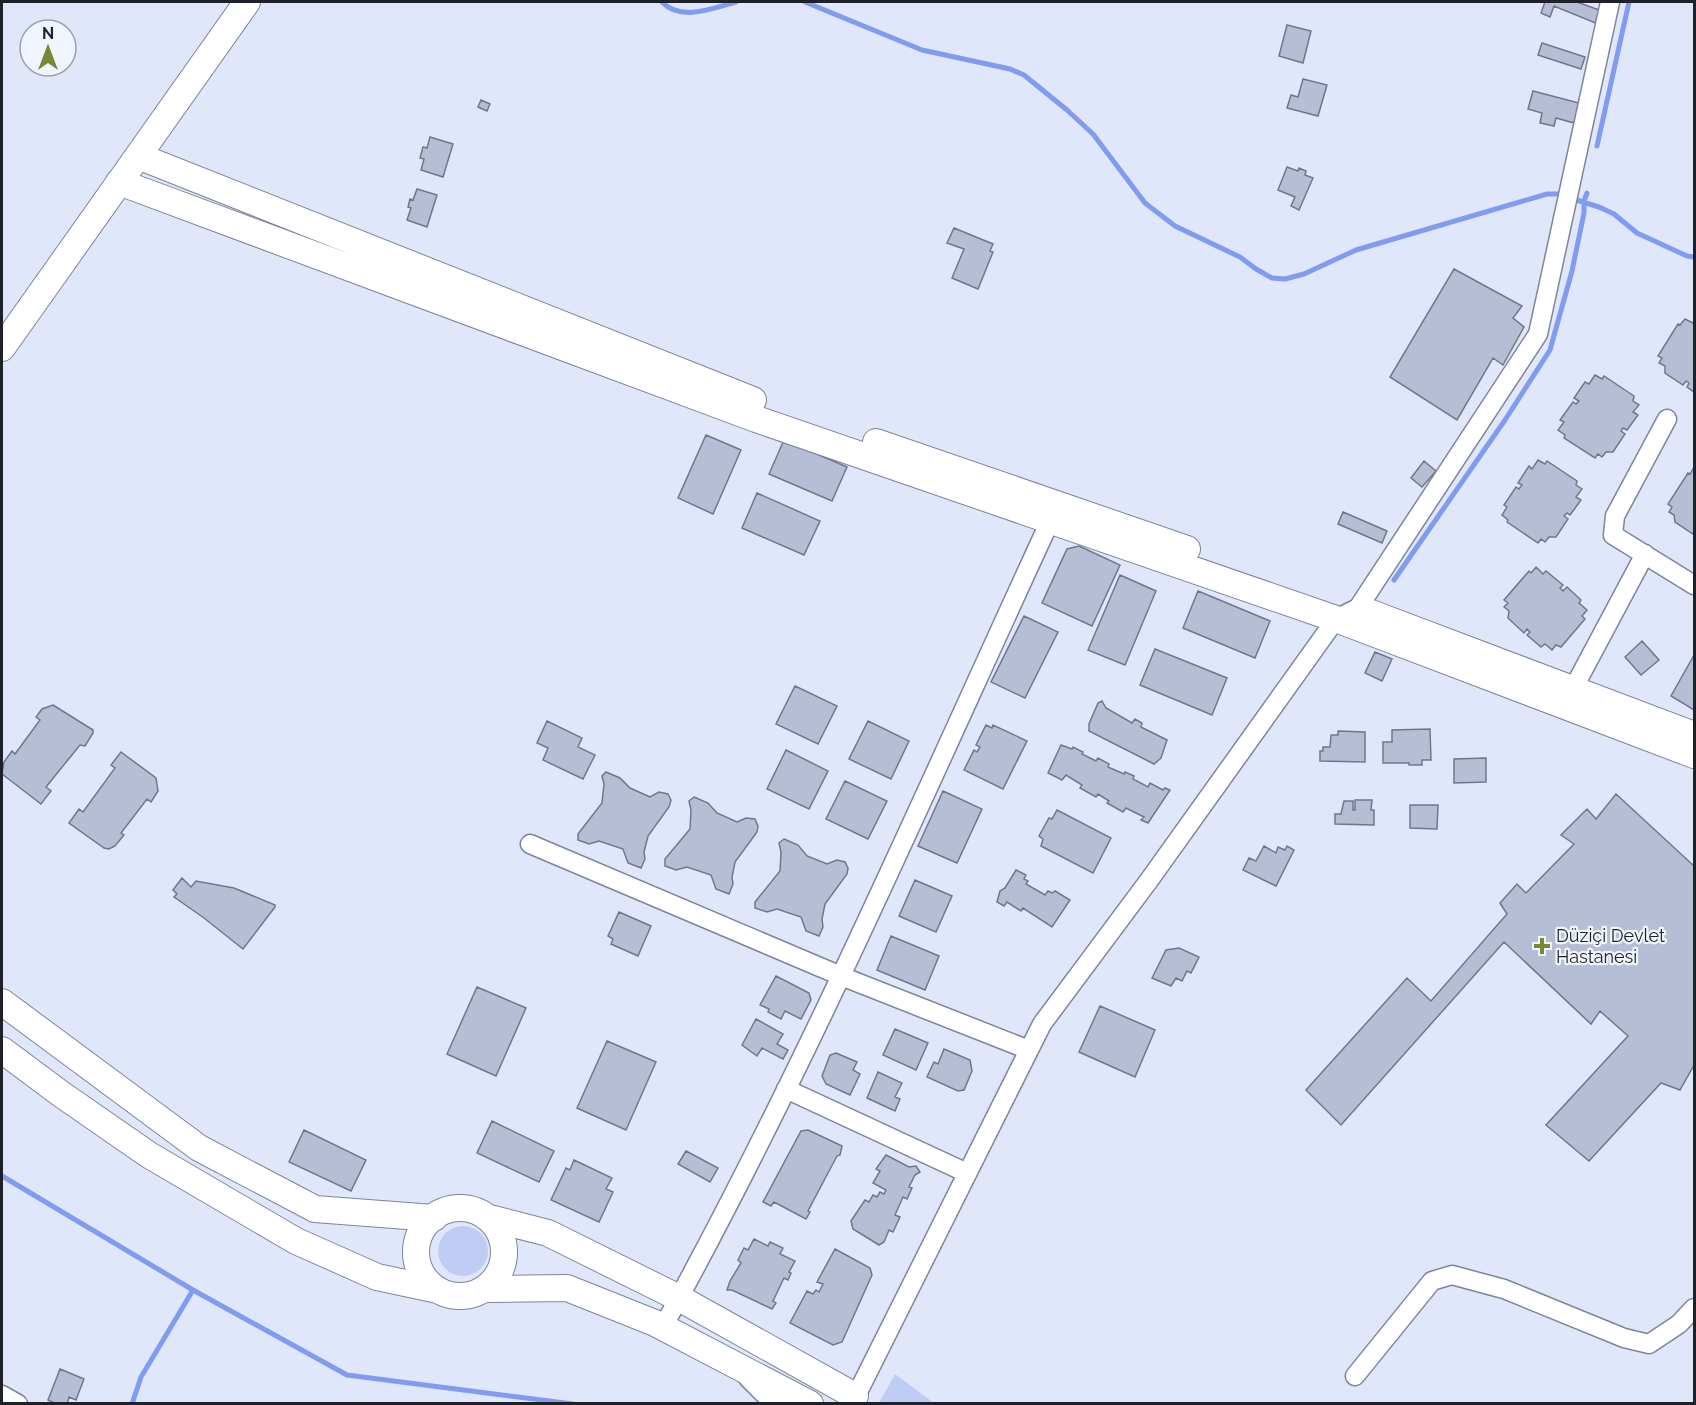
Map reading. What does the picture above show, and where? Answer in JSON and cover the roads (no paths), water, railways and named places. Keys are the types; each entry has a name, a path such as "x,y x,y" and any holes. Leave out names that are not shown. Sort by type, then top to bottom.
{"main road":[{"path":"2,348 247,2"},
{"path":"138,156 750,399 1347,614 1695,755"},
{"path":"119,182 756,419 1050,521 1347,614 1573,689 1695,735"},
{"path":"2,1002 198,1148 315,1209 434,1218"},
{"path":"2,1050 149,1155 296,1241 377,1277 438,1290 450,1295 474,1294 485,1289 500,1271 504,1253 501,1235 486,1217"},
{"path":"438,1290 421,1271 417,1259 420,1234 434,1218 453,1209 464,1209 548,1233 679,1298 853,1400"},
{"path":"485,1289 567,1288 663,1327 810,1404"}],"street":[{"path":"853,1400 1042,1024 1347,614 1538,334 1610,2"},
{"path":"1667,419 1615,516 1613,535 1695,585"},
{"path":"663,1327 731,1203 841,976 1050,521"},
{"path":"1573,689 1645,554"},
{"path":"530,844 841,976 1029,1050"},
{"path":"786,1089 967,1173"},
{"path":"1354,1376 1432,1281 1452,1275 1504,1289 1624,1338 1649,1344 1679,1324 1695,1308"},
{"path":"734,1364 774,1404"},
{"path":"2,1395 18,1404"}],"waterway":[{"path":"662,2 670,8 688,12 707,10 736,2"},
{"path":"805,2 922,50 1010,69 1024,75 1093,134 1145,203 1175,226 1240,257 1272,278 1285,279 1304,274 1356,250 1547,194 1557,194 1599,207 1614,214 1637,233 1694,257"},
{"path":"1597,146 1629,2"},
{"path":"1394,580 1505,420 1550,350 1572,271 1587,193"},
{"path":"2,1176 193,1290 347,1375 573,1404"},
{"path":"132,1404 141,1377 193,1290"}],"place":[{"name":"Düziçi Devlet Hastanesi","path":"1542,946"}]}
